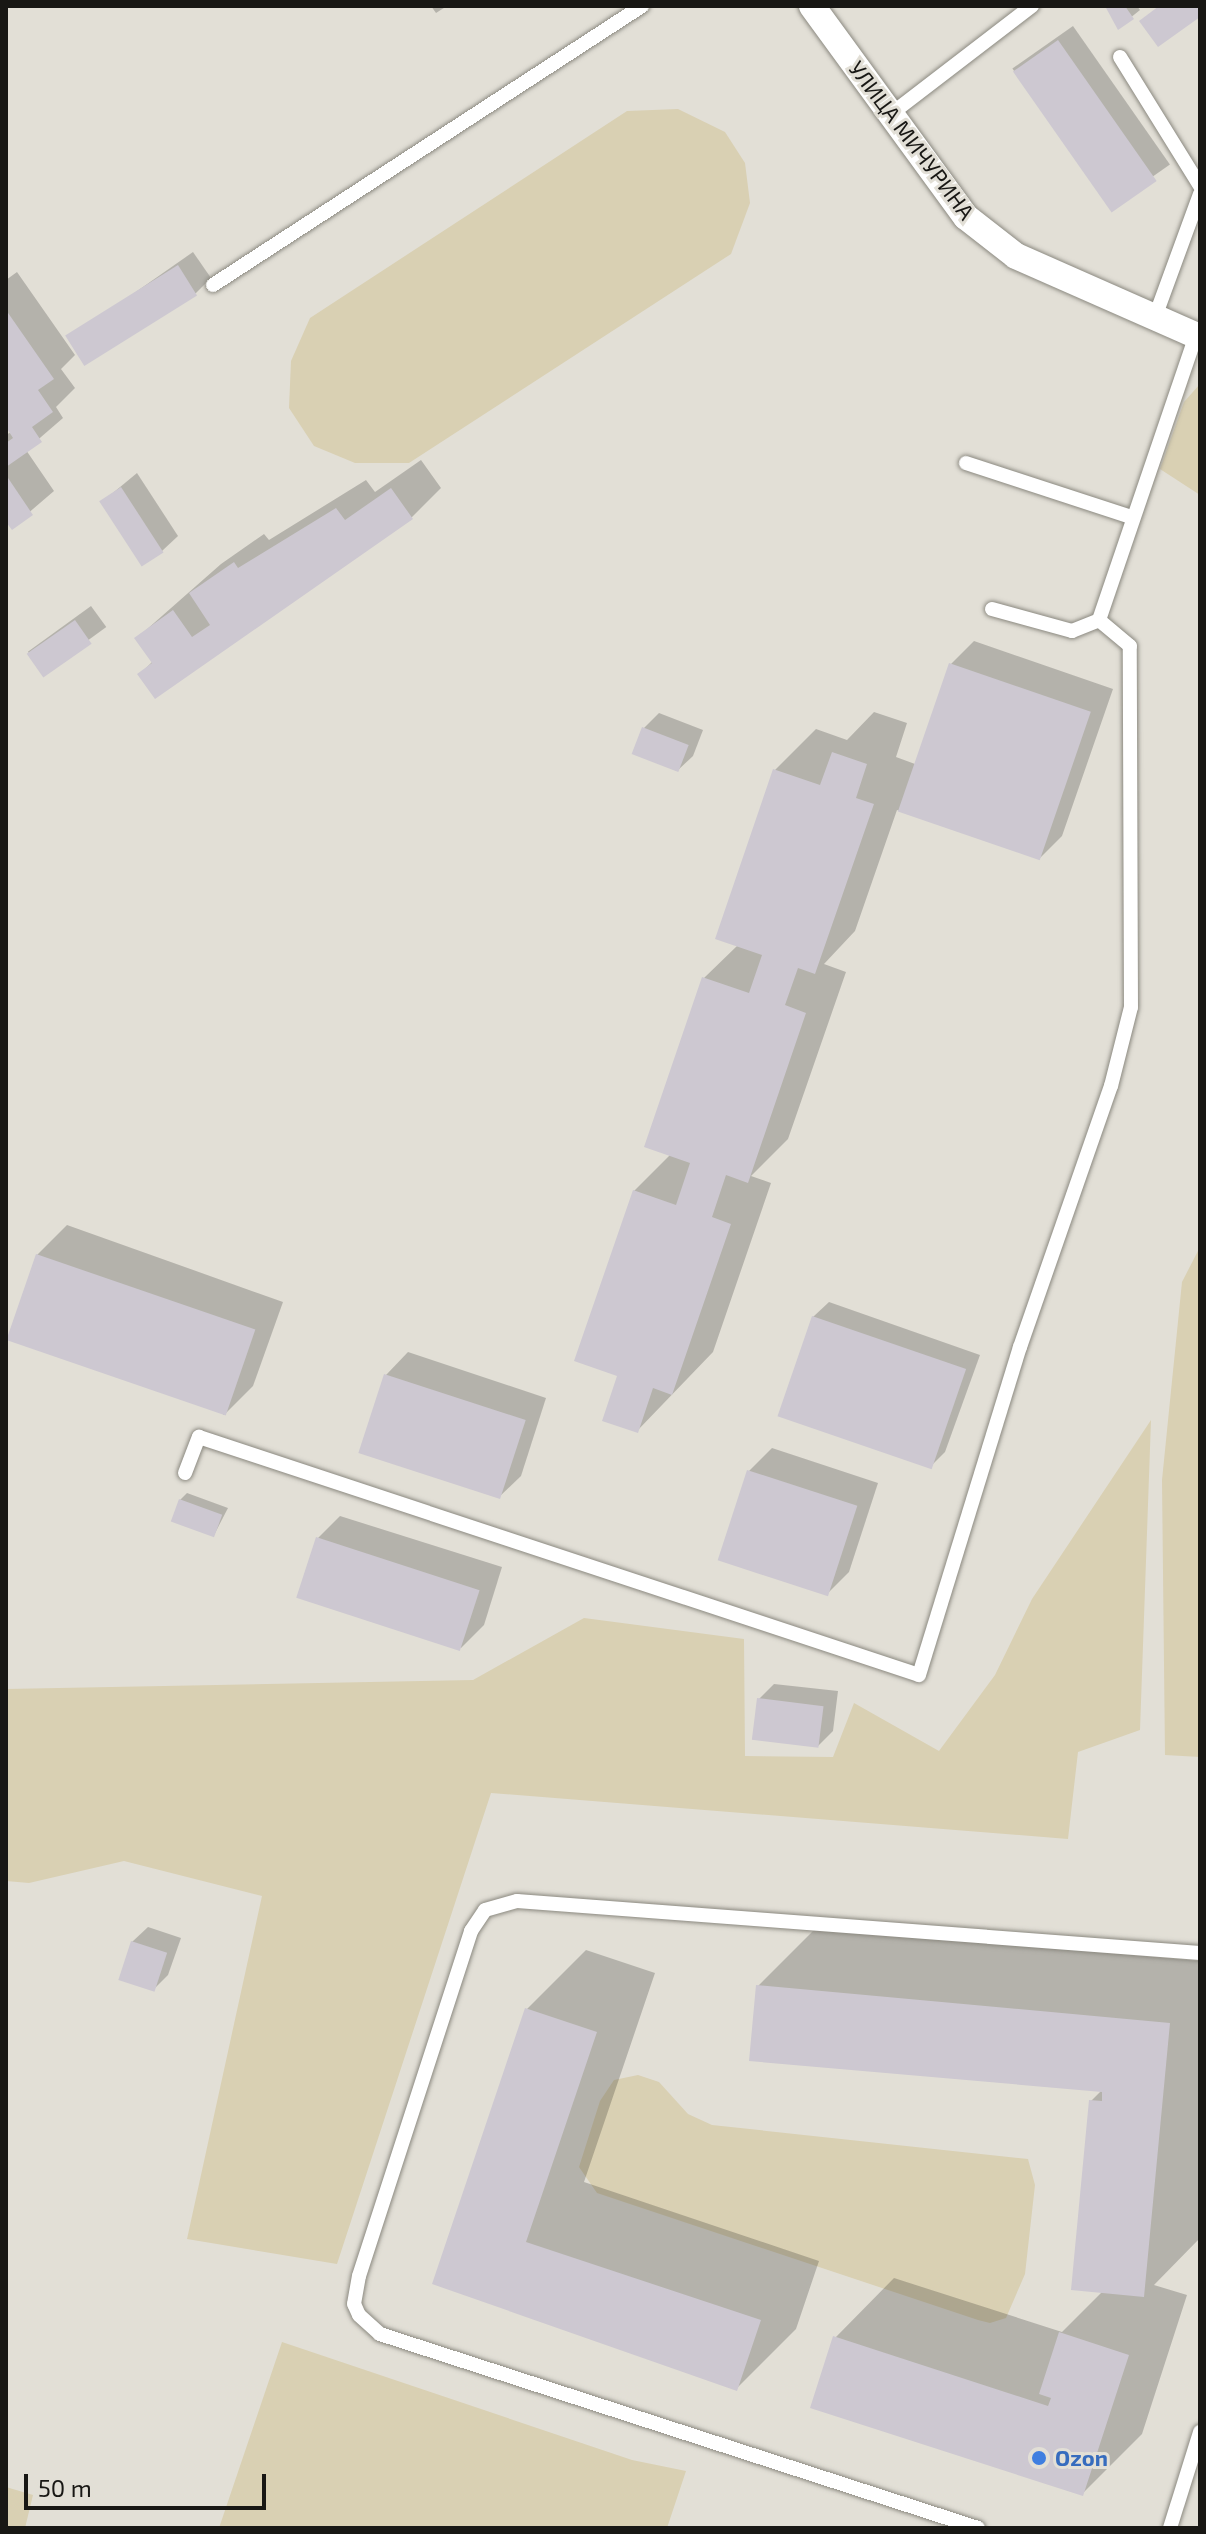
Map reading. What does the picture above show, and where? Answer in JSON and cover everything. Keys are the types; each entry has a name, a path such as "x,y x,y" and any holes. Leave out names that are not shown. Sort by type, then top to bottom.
{"street":[{"name":"УЛИЦА МИЧУРИНА","path":"812,6 966,217 1016,256 1198,336"}],"lane":[{"path":"213,285 642,6"},
{"path":"891,114 1032,6"},
{"path":"1120,57 1200,186"},
{"path":"1155,317 1200,194"},
{"path":"1099,620 1131,517 1198,336"},
{"path":"966,463 1131,517"},
{"path":"992,609 1072,631 1099,620"},
{"path":"185,1473 199,1437 919,1675 1020,1347 1111,1086 1131,1007 1130,646 1099,620"},
{"path":"978,2528 380,2334 359,2315 354,2304 359,2276 471,1931 485,1910 517,1901 1200,1953"},
{"path":"1170,2528 1200,2432"}],"shaded area":[{"path":"678,109 725,132 745,163 750,203 731,254 409,463 355,463 314,446 289,408 291,361 310,318 627,111"},
{"path":"1200,384 1200,495 1160,469 1184,402"},
{"path":"1200,1247 1200,1757 1165,1755 1162,1480 1182,1282"},
{"path":"1151,1420 1140,1730 1078,1752 1068,1839 491,1793 337,2264 187,2239 262,1896 124,1861 29,1883 6,1881 6,1689 473,1680 584,1618 744,1639 745,1756 833,1757 854,1703 939,1751 995,1675 1032,1599"},
{"path":"638,2075 659,2082 688,2114 712,2125 1028,2159 1035,2185 1025,2274 1006,2318 990,2323 978,2320 597,2193 579,2167 600,2101 614,2080"},
{"path":"282,2342 632,2460 686,2471 667,2528 219,2528"},
{"path":"6,2487 33,2495 25,2528 6,2528"}],"building":[{"path":"1105,6 1125,6 1134,19 1118,30"},
{"path":"1159,6 1200,6 1200,17 1158,47 1139,21"},
{"path":"1058,40 1157,181 1112,212 1013,72"},
{"path":"178,265 197,296 84,366 65,335"},
{"path":"6,310 54,379 38,390 53,412 32,427 42,442 6,467 6,443 13,438 6,427"},
{"path":"6,475 33,515 12,530 6,522"},
{"path":"121,487 163,552 142,567 99,501"},
{"path":"391,488 413,519 155,699 137,674 152,663 134,638 173,610 192,637 210,625 189,593 234,562 238,568 336,508 345,520"},
{"path":"75,620 92,644 43,678 27,654"},
{"path":"949,663 1091,712 1040,860 898,811"},
{"path":"642,727 689,745 678,772 632,754"},
{"path":"832,752 867,764 856,798 874,804 815,974 798,968 785,1005 806,1013 748,1183 726,1175 712,1217 731,1224 672,1395 653,1388 638,1433 602,1421 617,1376 574,1361 633,1190 676,1205 690,1163 644,1147 702,977 749,993 762,955 715,939 773,769 820,785"},
{"path":"36,1254 255,1330 226,1416 6,1340"},
{"path":"812,1316 966,1369 932,1469 777,1416"},
{"path":"384,1374 526,1420 500,1499 358,1453"},
{"path":"747,1470 857,1506 828,1596 718,1560"},
{"path":"179,1499 222,1515 214,1537 171,1522"},
{"path":"316,1537 480,1590 460,1651 296,1598"},
{"path":"757,1698 824,1706 818,1748 752,1740"},
{"path":"131,1941 167,1953 154,1992 118,1980"},
{"path":"756,1985 1170,2023 1144,2297 1071,2290 1089,2100 1102,2101 1102,2092 749,2061"},
{"path":"525,2008 597,2032 526,2242 761,2320 737,2391 432,2284"},
{"path":"1059,2332 1129,2355 1083,2496 810,2408 833,2336 1048,2406 1051,2398 1039,2394"}],"place":[{"name":"Ozon","path":"1039,2458"}]}
